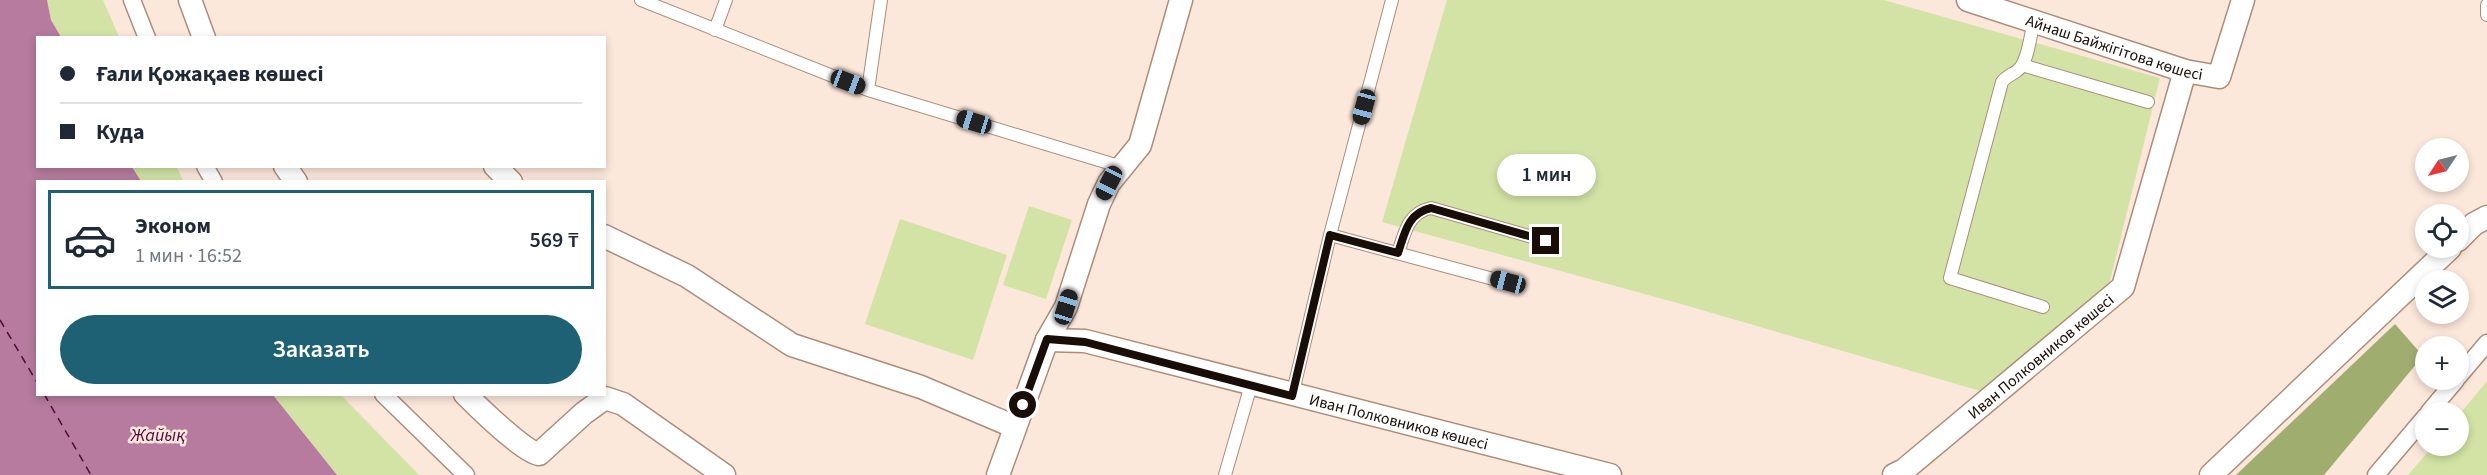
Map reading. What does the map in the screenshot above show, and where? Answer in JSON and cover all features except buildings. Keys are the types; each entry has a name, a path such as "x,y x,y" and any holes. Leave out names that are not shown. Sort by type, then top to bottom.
{"street":[{"path":"132,0 146,36"},
{"path":"190,0 203,36"},
{"path":"998,475 1047,339 1066,307 1099,204 1109,183 1140,145 1181,0"},
{"name":"Айнаш Байжігітова көшесі","path":"1968,0 2185,71 2219,77 2243,0"},
{"name":"Иван Полковников көшесі","path":"1894,475 1904,470 2123,287 2185,71"},
{"path":"497,168 509,180"},
{"path":"2469,229 2487,217"},
{"path":"606,237 687,276 792,345 921,387 1015,428"},
{"path":"2211,475 2439,258"},
{"name":"Иван Полковников көшесі","path":"1047,339 1085,342 1610,475"},
{"path":"2469,364 2487,343"},
{"path":"2437,402 2447,390"},
{"path":"385,396 466,475"},
{"path":"467,396 521,444 539,454 584,412 605,398 623,404 724,475"},
{"path":"2376,475 2415,429"}],"lane":[{"path":"641,0 868,90 1122,166"},
{"path":"715,30 726,0"},
{"path":"868,90 881,0"},
{"path":"1292,396 1330,235 1392,0"},
{"path":"2487,5 2487,15"},
{"path":"2034,22 2022,65 2016,72 2007,75 2002,82 1950,278 2043,307"},
{"path":"2022,65 2148,102"},
{"path":"1398,253 1410,219 1420,210 1431,208 1546,241"},
{"path":"1330,235 1508,282"},
{"path":"1225,475 1251,385"}],"green space":[{"path":"47,0 103,0 119,36 60,36 51,20"},
{"path":"1447,0 1884,0 2160,78 2109,285 1984,392 1681,304 1382,222"},
{"path":"133,168 177,168 183,180 140,180"},
{"path":"1029,206 1072,220 1046,299 1003,285"},
{"path":"900,219 1007,255 973,360 865,324"},
{"path":"2395,324 2415,347 2415,366 2324,475 2236,475"},
{"path":"2487,381 2487,475 2408,475 2424,456 2469,456 2469,403"},
{"path":"274,396 342,396 419,475 337,475"}],"water":[{"name":"Жайық","path":"0,0 47,0 51,20 60,36 36,36 36,168 133,168 140,180 36,180 36,396 274,396 337,475 0,475"}],"ferry route":[{"path":"0,320 36,381"},
{"path":"45,396 91,475"}],"route":[{"path":"1023,405 1047,339 1085,342 1292,396 1330,235 1398,253 1410,219 1420,210 1431,208 1546,241"}]}
